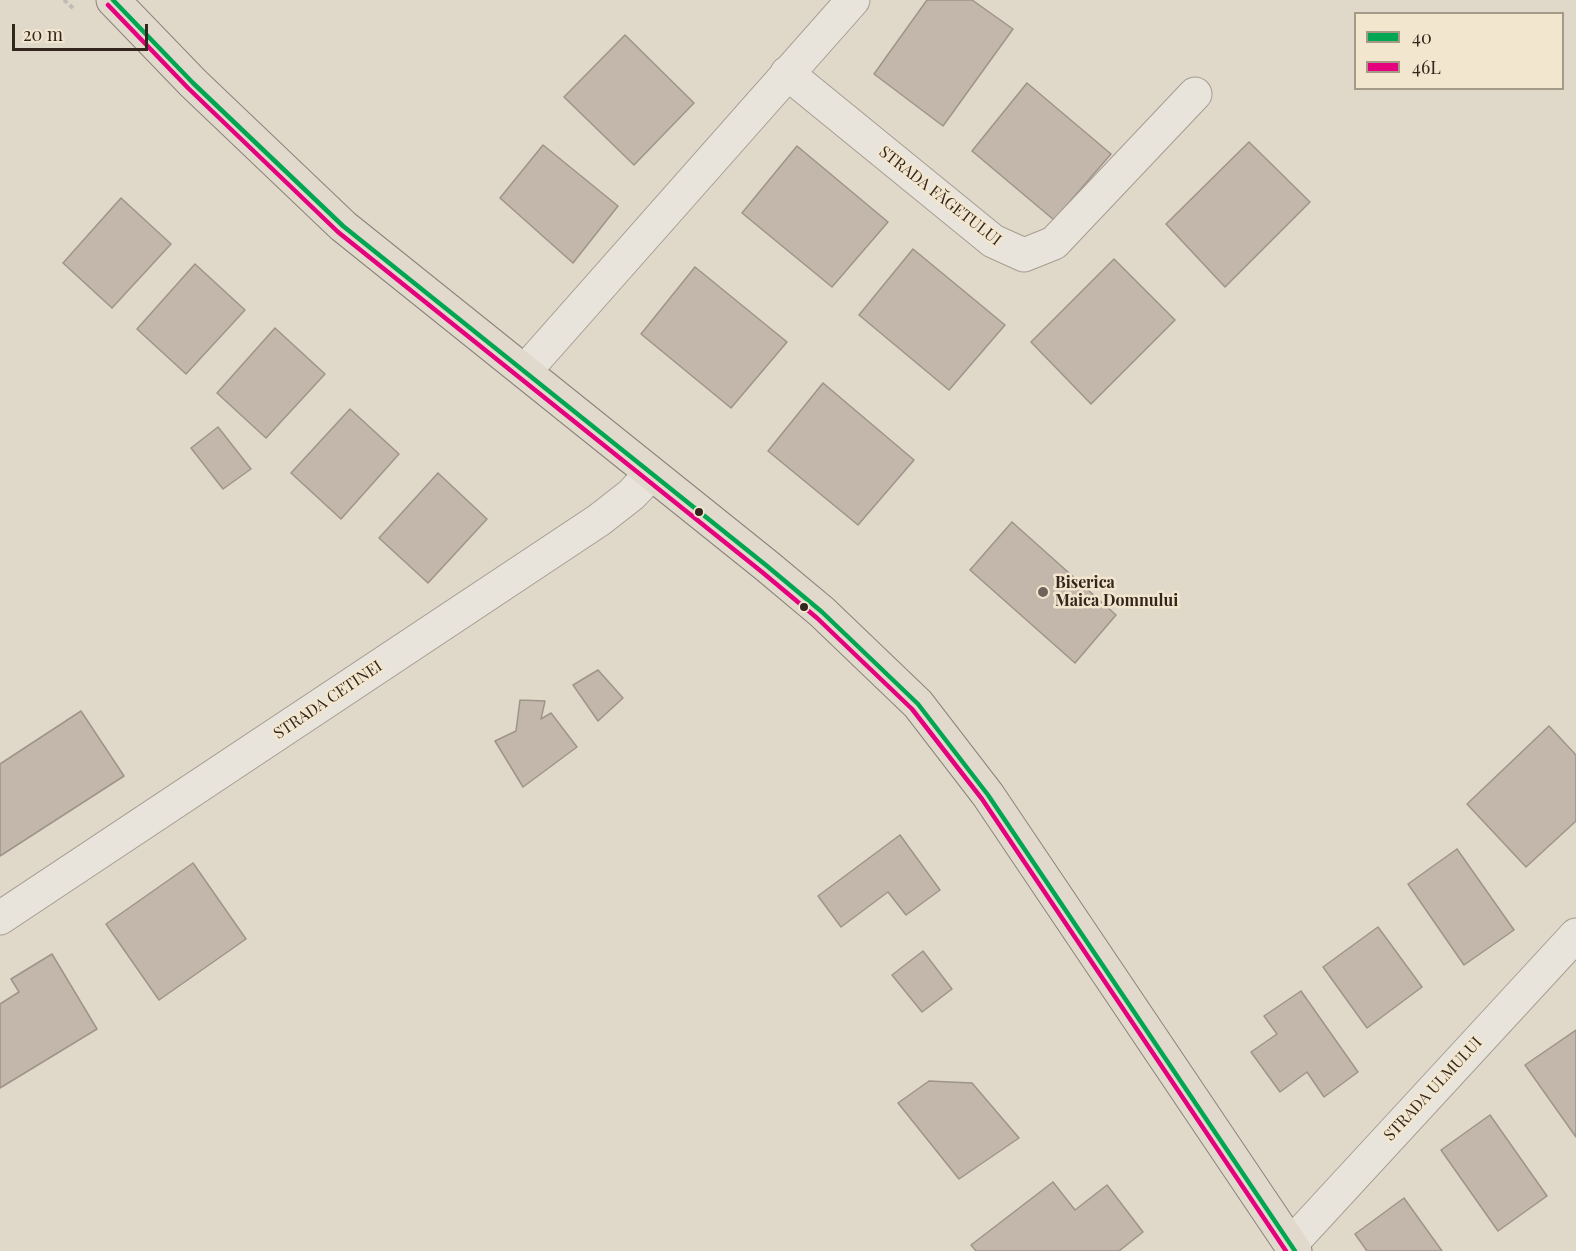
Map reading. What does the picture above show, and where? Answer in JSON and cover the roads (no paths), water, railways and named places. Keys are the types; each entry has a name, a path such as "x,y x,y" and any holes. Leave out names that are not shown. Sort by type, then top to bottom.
{"main road":[{"path":"113,0 193,83 343,226 525,370 822,612 918,704 988,795 1293,1247"}],"street":[{"path":"525,370 853,0"},
{"name":"STRADA FĂGETULUI","path":"787,74 993,241 1023,255 1054,243 1195,94"},
{"name":"STRADA CETINEI","path":"0,918 599,520 631,495 651,474"},
{"name":"STRADA ULMULUI","path":"1293,1247 1576,935"}],"place":[{"name":"Biserica Maica Domnului","path":"1043,592"}]}
